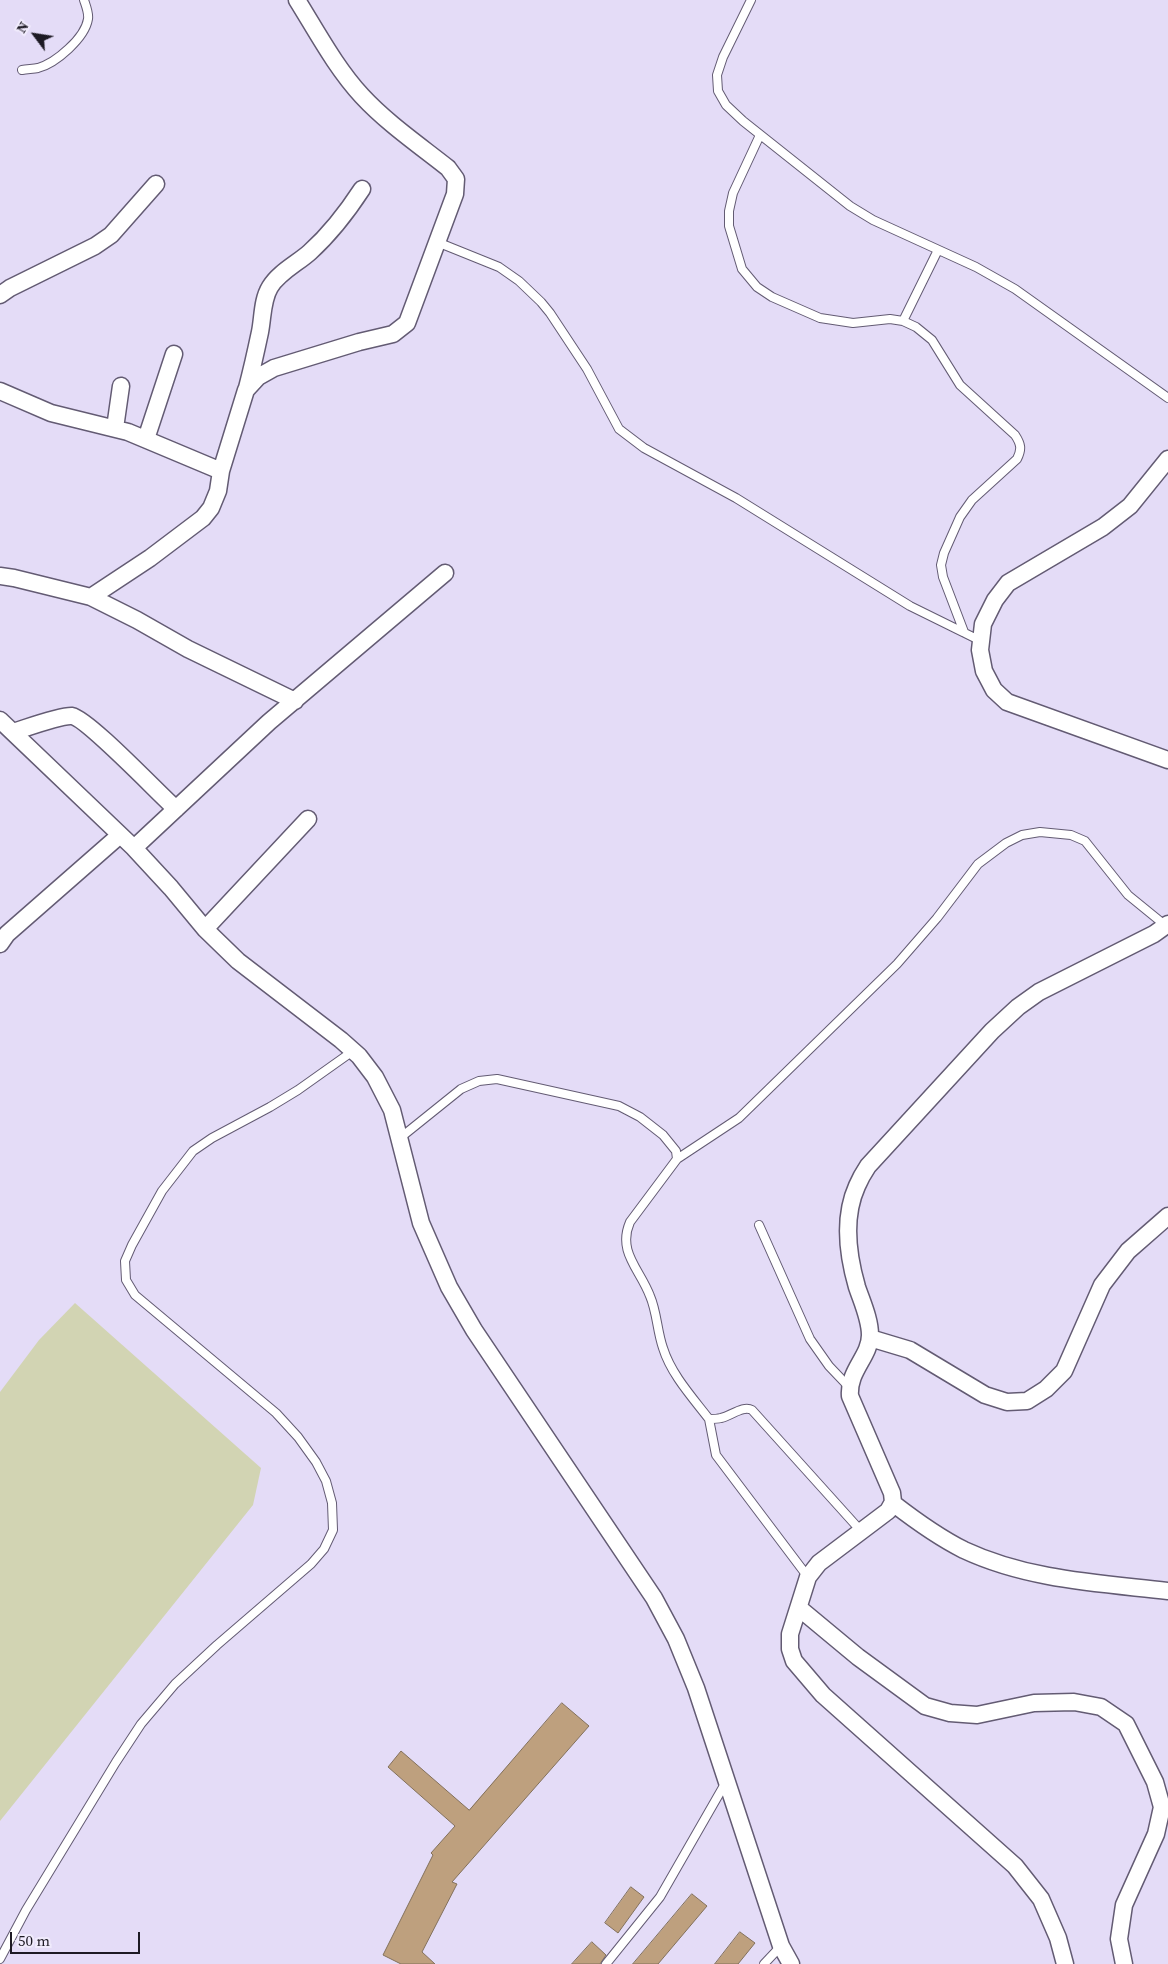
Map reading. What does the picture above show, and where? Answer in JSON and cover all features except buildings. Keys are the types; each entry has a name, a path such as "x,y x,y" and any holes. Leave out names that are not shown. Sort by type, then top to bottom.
{"street":[{"path":"246,390 258,377 274,368 392,334 407,323 455,194 456,179 448,168 380,114 361,95 344,74 297,0"},
{"path":"0,295 10,288 95,246 111,235 156,184"},
{"path":"91,597 150,558 204,518 211,508 218,491 221,471 246,390 269,287 275,279 310,252 330,232 350,208 362,189"},
{"path":"146,439 174,354"},
{"path":"115,428 121,386"},
{"path":"0,391 52,413 128,432 221,471"},
{"path":"1168,459 1130,506 1103,527 1008,583 995,600 984,624 980,650 984,671 994,690 1007,702 1168,760"},
{"path":"134,848 269,722 445,573"},
{"path":"0,576 91,597 188,649 295,701"},
{"path":"13,732 60,718 75,717 92,728 176,809"},
{"path":"0,720 134,848 205,929 245,967 353,1051 375,1077 392,1110 421,1223 449,1286 495,1361 654,1598 676,1639 696,1688 781,1946 790,1964"},
{"path":"205,929 308,819"},
{"path":"0,944 14,928 120,834"},
{"path":"888,1511 893,1502 892,1493 853,1404 849,1387 852,1376 870,1338 870,1328 848,1251 850,1208 856,1186 868,1166 992,1032 1018,1007 1039,992 1154,934 1167,925"},
{"path":"870,1338 910,1350 985,1395 1007,1402 1027,1401 1046,1389 1064,1371 1102,1285 1128,1251 1168,1216"},
{"path":"1065,1964 1058,1938 1041,1899 1015,1866 823,1695 794,1661 790,1649 790,1634 808,1577 819,1563 888,1511 894,1504 928,1530 964,1550 1002,1565 1047,1577 1168,1591"},
{"path":"799,1608 858,1656 925,1706 950,1713 977,1714 1034,1704 1074,1702 1101,1707 1126,1724 1155,1782 1162,1807 1156,1834 1124,1905 1119,1939 1124,1964"}],"lane":[{"path":"22,70 38,68 52,62 63,54 83,33 88,19 84,0"},
{"path":"751,0 723,57 718,75 718,91 726,105 760,135 850,206 873,220 976,267 1015,289 1168,398"},
{"path":"760,135 733,193 729,211 730,226 742,269 757,287 772,297 820,318 853,323 890,319 903,321 916,327 932,340 960,385 1015,435 1020,443 1021,451 1017,459 972,500 966,508 944,553 941,565 943,577 964,632"},
{"path":"438,242 499,267 519,281 550,313 593,379 619,429 644,448 736,498 910,606 982,641"},
{"path":"903,321 938,250"},
{"path":"808,1577 716,1456 708,1419 672,1367 663,1349 650,1296 628,1254 625,1234 630,1222 677,1159 739,1118 897,964 937,918 978,864 1006,843 1022,835 1040,832 1071,835 1085,841 1128,895 1138,905 1167,925"},
{"path":"0,1959 26,1910 141,1724 175,1684 217,1644 311,1564 324,1549 333,1530 332,1503 326,1481 316,1462 298,1437 276,1412 135,1295 126,1280 125,1261 132,1244 162,1191 192,1151 291,1094 353,1051"},
{"path":"398,1139 461,1089 480,1081 497,1079 619,1106 664,1135 676,1151 677,1159"},
{"path":"759,1225 810,1340 829,1366 849,1387"},
{"path":"708,1419 726,1417 743,1408 752,1410 861,1531"},
{"path":"606,1964 660,1897 727,1780"},
{"path":"764,1964 781,1946"}],"green space":[{"path":"75,1303 261,1468 253,1505 0,1821 0,1392 39,1340"}]}
